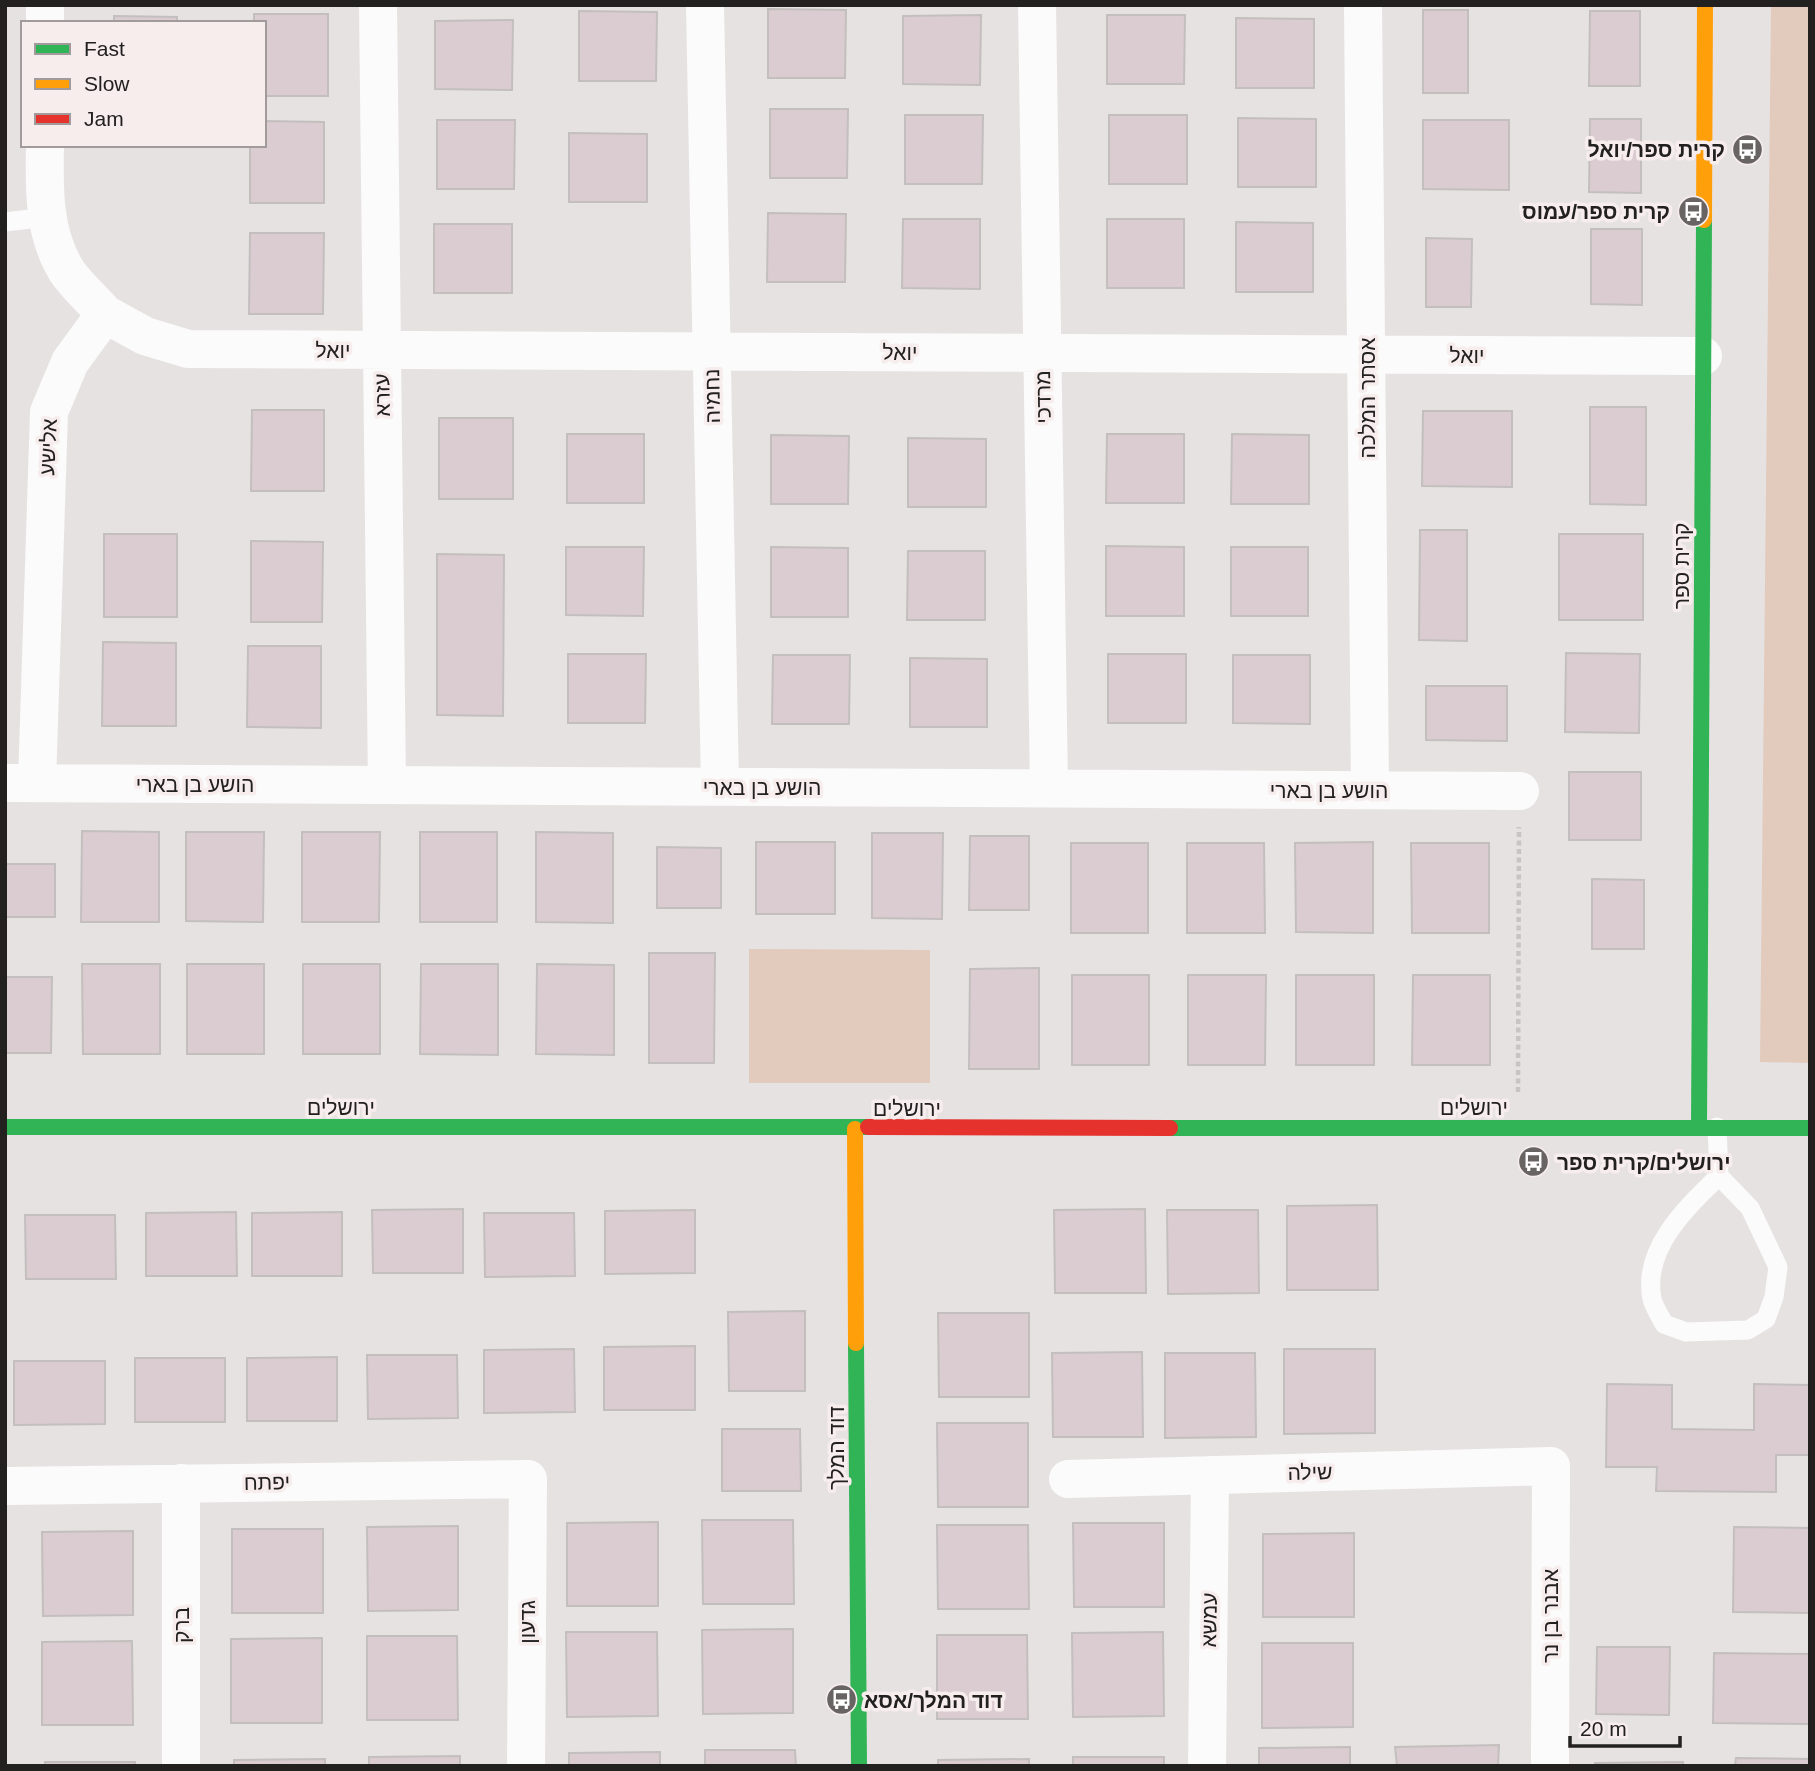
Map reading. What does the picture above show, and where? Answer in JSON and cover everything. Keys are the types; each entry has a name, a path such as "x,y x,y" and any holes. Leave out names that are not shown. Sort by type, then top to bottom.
{"street":[{"name":"עזרא","path":"378,5 387,785"},
{"name":"נחמיה","path":"705,5 720,787"},
{"name":"מרדכי","path":"1037,5 1049,788"},
{"name":"אסתר המלכה","path":"1363,5 1370,790"},
{"name":"קרית ספר","path":"1705,5 1703,356 1708,1127"},
{"path":"45,147 44,195 52,242 68,273 105,314"},
{"name":"יואל","path":"105,314 145,336 188,349 1703,356"},
{"name":"אלישע","path":"21,783 49,412 70,362 105,314"},
{"name":"הושע בן בארי","path":"21,783 1520,791"},
{"name":"ירושלים","path":"5,1127 1810,1128"},
{"name":"דוד המלך","path":"855,1129 859,1766"},
{"name":"שילה","path":"1068,1479 1551,1466"},
{"name":"אבנר בן נר","path":"1550,1766 1551,1466"},
{"name":"עמשא","path":"1207,1766 1210,1475"},
{"name":"יפתח","path":"5,1486 528,1479"},
{"name":"גדעון","path":"526,1766 528,1479"},
{"name":"ברק","path":"181,1483 181,1766"}],"lane":[{"path":"5,222 48,217"},
{"path":"1708,1127 1719,1176 1750,1208 1777,1267 1774,1297 1766,1319 1748,1330 1686,1332 1664,1324 1652,1301 1652,1275 1664,1236 1695,1199 1719,1176"}],"path":[{"path":"1517,1127 1520,791"}],"shaded area":[{"path":"1771,5 1810,5 1810,1063 1760,1062"},
{"path":"749,949 930,950 930,1083 749,1083"}],"building":[{"path":"768,9 846,10 845,78 768,78"},
{"path":"1423,10 1468,10 1468,93 1423,93"},
{"path":"579,11 657,12 656,81 579,81"},
{"path":"1590,11 1640,11 1640,86 1589,86"},
{"path":"254,14 328,14 328,96 266,96 266,21 254,21"},
{"path":"981,15 980,85 903,84 903,16"},
{"path":"1107,15 1185,15 1184,84 1107,84"},
{"path":"114,16 177,17 177,21 114,21"},
{"path":"1236,18 1314,19 1314,88 1236,88"},
{"path":"513,20 512,90 435,89 435,21"},
{"path":"770,109 848,109 847,178 770,178"},
{"path":"905,115 983,115 982,184 905,184"},
{"path":"1109,115 1187,115 1187,184 1109,184"},
{"path":"1238,118 1316,119 1316,187 1238,187"},
{"path":"1590,119 1641,119 1641,193 1589,192"},
{"path":"437,120 515,120 514,189 437,189"},
{"path":"1423,120 1509,120 1509,190 1423,189"},
{"path":"266,121 324,122 324,203 250,203 250,147 266,147"},
{"path":"569,133 647,134 647,202 569,202"},
{"path":"768,213 846,214 845,282 767,282"},
{"path":"903,219 980,219 980,289 902,288"},
{"path":"1107,219 1184,219 1184,288 1107,288"},
{"path":"1236,222 1313,223 1313,292 1236,292"},
{"path":"434,224 512,224 512,293 434,293"},
{"path":"1591,229 1642,229 1642,305 1591,304"},
{"path":"250,233 324,233 323,314 249,314"},
{"path":"1426,238 1472,239 1471,307 1426,307"},
{"path":"1590,407 1646,407 1646,505 1590,504"},
{"path":"252,410 324,410 324,491 251,491"},
{"path":"1423,411 1512,411 1512,487 1422,486"},
{"path":"439,418 513,418 513,499 439,499"},
{"path":"567,434 644,434 644,503 567,503"},
{"path":"1107,434 1184,434 1184,503 1106,503"},
{"path":"1232,434 1309,435 1309,504 1231,504"},
{"path":"771,435 849,436 848,504 771,504"},
{"path":"908,438 986,439 986,507 908,507"},
{"path":"1420,530 1467,530 1467,641 1419,640"},
{"path":"104,534 177,534 177,617 104,617"},
{"path":"1559,534 1643,534 1643,620 1559,620"},
{"path":"251,541 323,542 322,622 251,622"},
{"path":"1106,546 1184,547 1184,616 1106,616"},
{"path":"566,547 644,547 643,616 566,615"},
{"path":"771,547 848,548 848,617 771,617"},
{"path":"1231,547 1308,547 1308,616 1231,616"},
{"path":"908,551 985,551 985,620 907,620"},
{"path":"437,554 504,555 503,716 437,715"},
{"path":"103,642 176,643 176,726 102,726"},
{"path":"248,646 321,646 321,728 247,727"},
{"path":"1566,653 1640,654 1639,733 1565,732"},
{"path":"568,654 646,654 645,723 568,723"},
{"path":"1108,654 1186,654 1186,723 1108,723"},
{"path":"773,655 850,655 849,724 772,724"},
{"path":"1233,655 1310,655 1310,724 1233,723"},
{"path":"910,658 987,659 987,727 910,727"},
{"path":"1426,686 1507,686 1507,741 1426,740"},
{"path":"1569,772 1641,772 1641,840 1569,840"},
{"path":"82,831 159,832 159,922 81,922"},
{"path":"186,832 264,832 263,922 186,921"},
{"path":"302,832 380,832 379,922 302,922"},
{"path":"420,832 497,832 497,922 420,922"},
{"path":"536,832 613,833 613,923 536,922"},
{"path":"872,833 943,833 942,919 872,918"},
{"path":"970,836 1029,836 1029,910 969,910"},
{"path":"756,842 835,842 835,914 756,914"},
{"path":"1373,842 1373,933 1296,932 1295,843"},
{"path":"1071,843 1148,843 1148,933 1071,933"},
{"path":"1187,843 1264,843 1265,933 1187,933"},
{"path":"1411,843 1489,843 1489,933 1412,933"},
{"path":"657,847 721,848 721,908 657,908"},
{"path":"5,864 55,864 55,917 5,917"},
{"path":"1592,879 1644,880 1644,949 1592,949"},
{"path":"649,953 715,953 714,1063 649,1063"},
{"path":"82,964 160,964 160,1054 83,1054"},
{"path":"187,964 264,964 264,1054 187,1054"},
{"path":"303,964 380,964 380,1054 303,1054"},
{"path":"421,964 498,964 498,1055 420,1054"},
{"path":"537,964 614,965 614,1055 536,1054"},
{"path":"1039,968 1039,1069 969,1069 970,969"},
{"path":"1072,975 1149,975 1149,1065 1072,1065"},
{"path":"1188,975 1266,975 1265,1065 1188,1065"},
{"path":"1296,975 1374,975 1374,1065 1296,1065"},
{"path":"1413,975 1490,975 1490,1065 1412,1065"},
{"path":"5,977 52,977 51,1053 5,1053"},
{"path":"1377,1205 1378,1290 1287,1290 1287,1206"},
{"path":"463,1209 463,1273 373,1273 372,1210"},
{"path":"1145,1209 1146,1293 1055,1293 1054,1210"},
{"path":"695,1210 695,1273 605,1274 605,1211"},
{"path":"1167,1210 1258,1210 1259,1293 1168,1294"},
{"path":"236,1212 237,1276 146,1276 146,1213"},
{"path":"342,1212 342,1276 252,1276 252,1213"},
{"path":"484,1213 574,1213 575,1276 485,1277"},
{"path":"25,1215 115,1215 116,1279 26,1279"},
{"path":"805,1311 805,1391 729,1391 728,1312"},
{"path":"938,1313 1029,1313 1029,1397 939,1397"},
{"path":"695,1346 695,1410 604,1410 604,1347"},
{"path":"574,1349 575,1412 484,1413 484,1350"},
{"path":"1284,1349 1375,1349 1375,1433 1284,1434"},
{"path":"1142,1352 1143,1437 1053,1437 1052,1353"},
{"path":"1165,1353 1255,1353 1256,1437 1165,1438"},
{"path":"367,1355 457,1355 458,1418 368,1419"},
{"path":"337,1357 337,1421 247,1421 247,1358"},
{"path":"135,1358 225,1358 225,1422 135,1422"},
{"path":"14,1361 105,1361 105,1424 14,1425"},
{"path":"1607,1384 1672,1385 1672,1429 1754,1430 1754,1384 1810,1385 1810,1455 1776,1455 1776,1492 1656,1491 1657,1467 1606,1467"},
{"path":"937,1423 1028,1423 1028,1507 938,1507"},
{"path":"722,1429 800,1429 801,1491 722,1491"},
{"path":"702,1520 793,1520 794,1604 703,1604"},
{"path":"658,1522 658,1606 567,1606 567,1523"},
{"path":"1073,1523 1164,1523 1164,1607 1074,1607"},
{"path":"937,1525 1028,1525 1029,1609 938,1609"},
{"path":"458,1526 458,1610 368,1611 367,1527"},
{"path":"1734,1527 1810,1528 1810,1613 1733,1612"},
{"path":"232,1529 323,1529 323,1613 232,1613"},
{"path":"133,1531 133,1615 43,1616 42,1532"},
{"path":"1354,1533 1354,1617 1263,1617 1263,1534"},
{"path":"793,1629 793,1713 703,1714 702,1630"},
{"path":"566,1632 657,1632 658,1716 567,1717"},
{"path":"1163,1632 1164,1716 1073,1717 1072,1633"},
{"path":"937,1635 1027,1635 1028,1719 937,1719"},
{"path":"367,1636 457,1636 458,1720 367,1720"},
{"path":"322,1638 322,1723 231,1723 231,1639"},
{"path":"132,1641 133,1725 42,1725 42,1642"},
{"path":"1262,1643 1353,1643 1353,1727 1262,1728"},
{"path":"1597,1647 1670,1647 1669,1715 1596,1714"},
{"path":"1714,1653 1810,1654 1810,1724 1713,1723"},
{"path":"1499,1745 1498,1766 1397,1766 1395,1747"},
{"path":"1350,1747 1350,1766 1259,1766 1259,1748"},
{"path":"705,1750 795,1750 796,1766 705,1766"},
{"path":"660,1752 660,1766 569,1766 569,1753"},
{"path":"460,1756 460,1766 369,1766 369,1757"},
{"path":"1073,1757 1164,1757 1164,1766 1073,1766"},
{"path":"1736,1758 1810,1759 1810,1766 1735,1766"},
{"path":"325,1759 325,1766 234,1766 234,1760"},
{"path":"1029,1759 1029,1766 938,1766 938,1760"},
{"path":"45,1762 135,1762 135,1766 45,1766"},
{"path":"1683,1762 1683,1766 1595,1766 1595,1763"}],"traffic: fast":[{"path":"1699,1127 1704,220"},
{"path":"5,1127 868,1127"},
{"path":"1170,1128 1810,1128"},
{"path":"856,1343 859,1766"}],"traffic: slow":[{"path":"1704,220 1705,5"},
{"path":"855,1129 856,1343"}],"traffic: jam":[{"path":"868,1127 1170,1128"}],"place":[{"name":"קרית ספר/יואל","path":"1748,149"},
{"name":"קרית ספר/עמוס","path":"1693,211"},
{"name":"ירושלים/קרית ספר","path":"1534,1162"},
{"name":"דוד המלך/אסא","path":"841,1700"}]}
